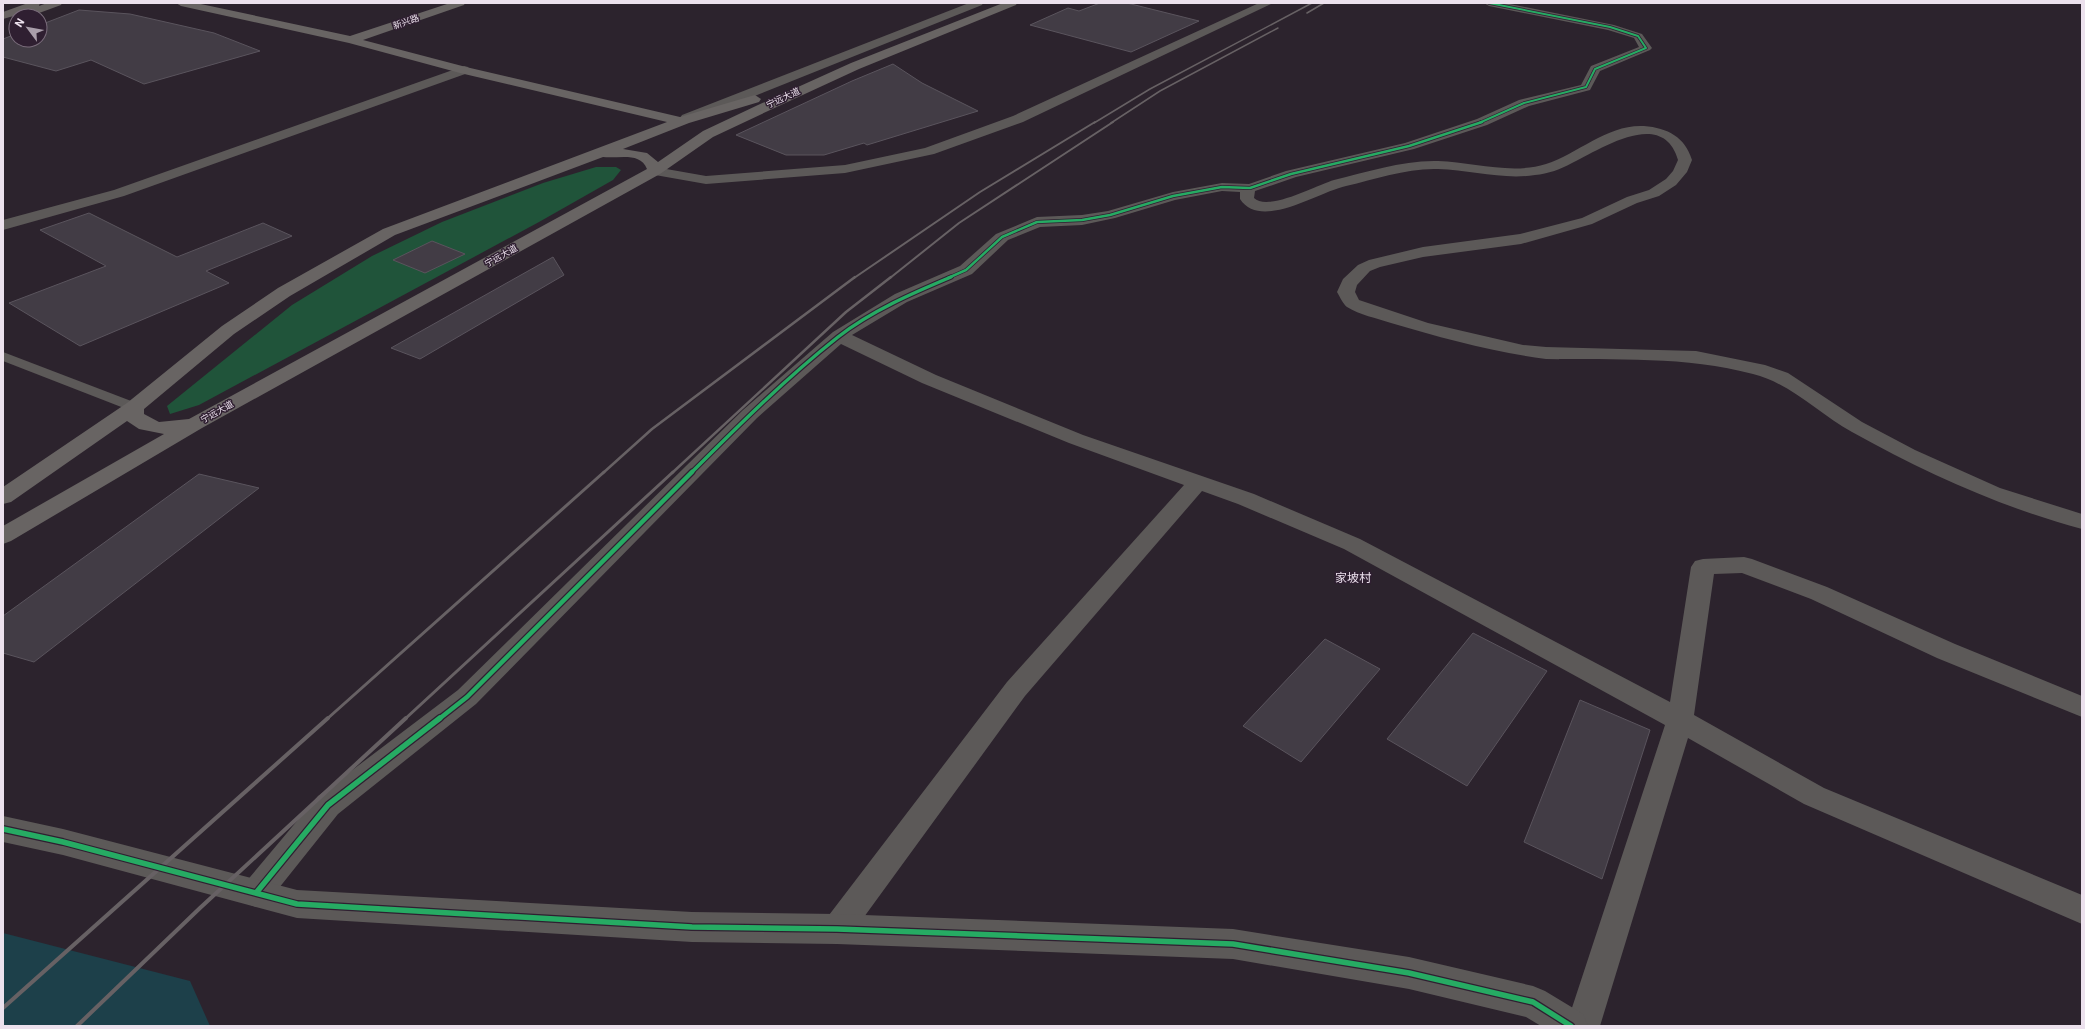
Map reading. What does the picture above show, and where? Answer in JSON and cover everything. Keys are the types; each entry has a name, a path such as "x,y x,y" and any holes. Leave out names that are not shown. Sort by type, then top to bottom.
{"main road":[{"path":"3,16 38,3"},
{"path":"43,8 57,3"},
{"path":"181,3 346,39 464,70 681,121 708,134"},
{"name":"新兴路","path":"346,39 443,3"},
{"name":"新兴路","path":"346,39 460,3"},
{"name":"宁远大道","path":"3,497 134,407 235,326 284,292 389,232 681,121 749,102 842,61 992,3"},
{"name":"宁远大道","path":"3,536 195,424 655,171 708,134 855,66 1012,3"},
{"path":"600,153 618,153 640,156 653,164 655,171"},
{"path":"134,407 134,416 141,424 155,428 195,424"}],"street":[{"name":"宁远大道","path":"681,121 978,3"},
{"path":"655,171 706,180 845,169 929,151 1018,119 1163,50 1268,3"},
{"path":"256,892 328,805 466,697 750,414 838,336 901,298 966,270 1002,238 1037,222 1082,220 1110,215 1173,196 1222,187 1250,188 1291,174 1409,146 1482,122 1524,103 1586,87 1595,69 1646,48 1638,36 1610,27 1489,3"},
{"path":"3,225 119,194 464,70"},
{"path":"1250,188 1246,192 1247,199 1254,206 1268,207 1284,205 1338,183 1395,169 1437,165 1505,172 1536,171 1570,160 1592,145 1628,131 1640,130 1668,136 1677,142 1685,160 1680,172 1671,182 1654,193 1632,200 1587,221 1521,239 1423,252 1375,263 1364,268 1349,283 1346,292 1352,303 1368,310 1423,327 1523,350 1546,353 1696,357 1758,369 1781,377 1855,426 1908,455 1992,493 2082,522"},
{"path":"838,336 929,379 1076,439 1246,499 1352,544 1680,720 1814,796 2082,910"},
{"path":"837,930 1016,689 1198,482"},
{"path":"1583,1026 1680,720 1703,567 1744,565 1819,593 1946,651 2082,707"},
{"path":"3,829 63,842 297,904 692,927 837,930 1233,944 1409,973 1533,1002 1571,1026"}],"lane":[{"path":"3,356 134,407"}],"green space":[{"path":"596,167 616,167 621,170 613,180 539,222 199,405 170,414 167,406 292,305 372,256 442,222 543,183"}],"water":[{"path":"3,933 190,981 210,1026 3,1026"}],"building":[{"path":"1100,3 1127,3 1199,21 1131,52 1030,25 1068,8 1079,11"},
{"path":"79,10 130,14 214,33 260,51 144,84 91,60 56,71 3,57 3,39 8,37 8,48 48,48 48,22"},
{"path":"893,64 922,83 978,111 867,145 864,143 824,155 786,155 736,135 852,81"},
{"path":"89,213 177,257 263,223 292,236 206,271 229,283 80,346 9,303 106,266 40,230"},
{"path":"432,241 465,254 425,273 393,260"},
{"path":"553,257 564,275 420,359 391,348"},
{"path":"199,474 259,488 34,662 3,653 3,616"},
{"path":"1473,633 1547,671 1467,786 1387,739"},
{"path":"1325,639 1380,669 1301,762 1243,726"},
{"path":"1580,700 1650,730 1602,879 1524,842"}],"railway":[{"path":"1094,123 1150,89 1312,3"},
{"path":"1307,13 1324,3"},
{"path":"1111,123 1160,91 1278,28"},
{"path":"854,278 980,192 1095,122"},
{"path":"890,278 959,223 1113,122"},
{"path":"603,473 652,429 855,277"},
{"path":"672,473 846,312 891,277"},
{"path":"327,719 604,472"},
{"path":"405,719 673,472"},
{"path":"3,1008 328,718"},
{"path":"77,1026 200,908 406,718"}],"cycle path":[{"path":"256,893 328,805 467,697 750,414 839,336 901,298 966,270 1002,237 1037,222 1082,220 1110,215 1173,196 1222,187 1250,188 1291,174 1409,146 1482,122 1524,103 1586,87 1595,69 1646,48 1638,36 1610,27 1489,3"},
{"path":"3,829 63,842 297,904 692,927 837,929 1233,944 1409,973 1533,1002 1571,1026"}],"district":[{"name":"家坡村","path":"1353,578"}]}
